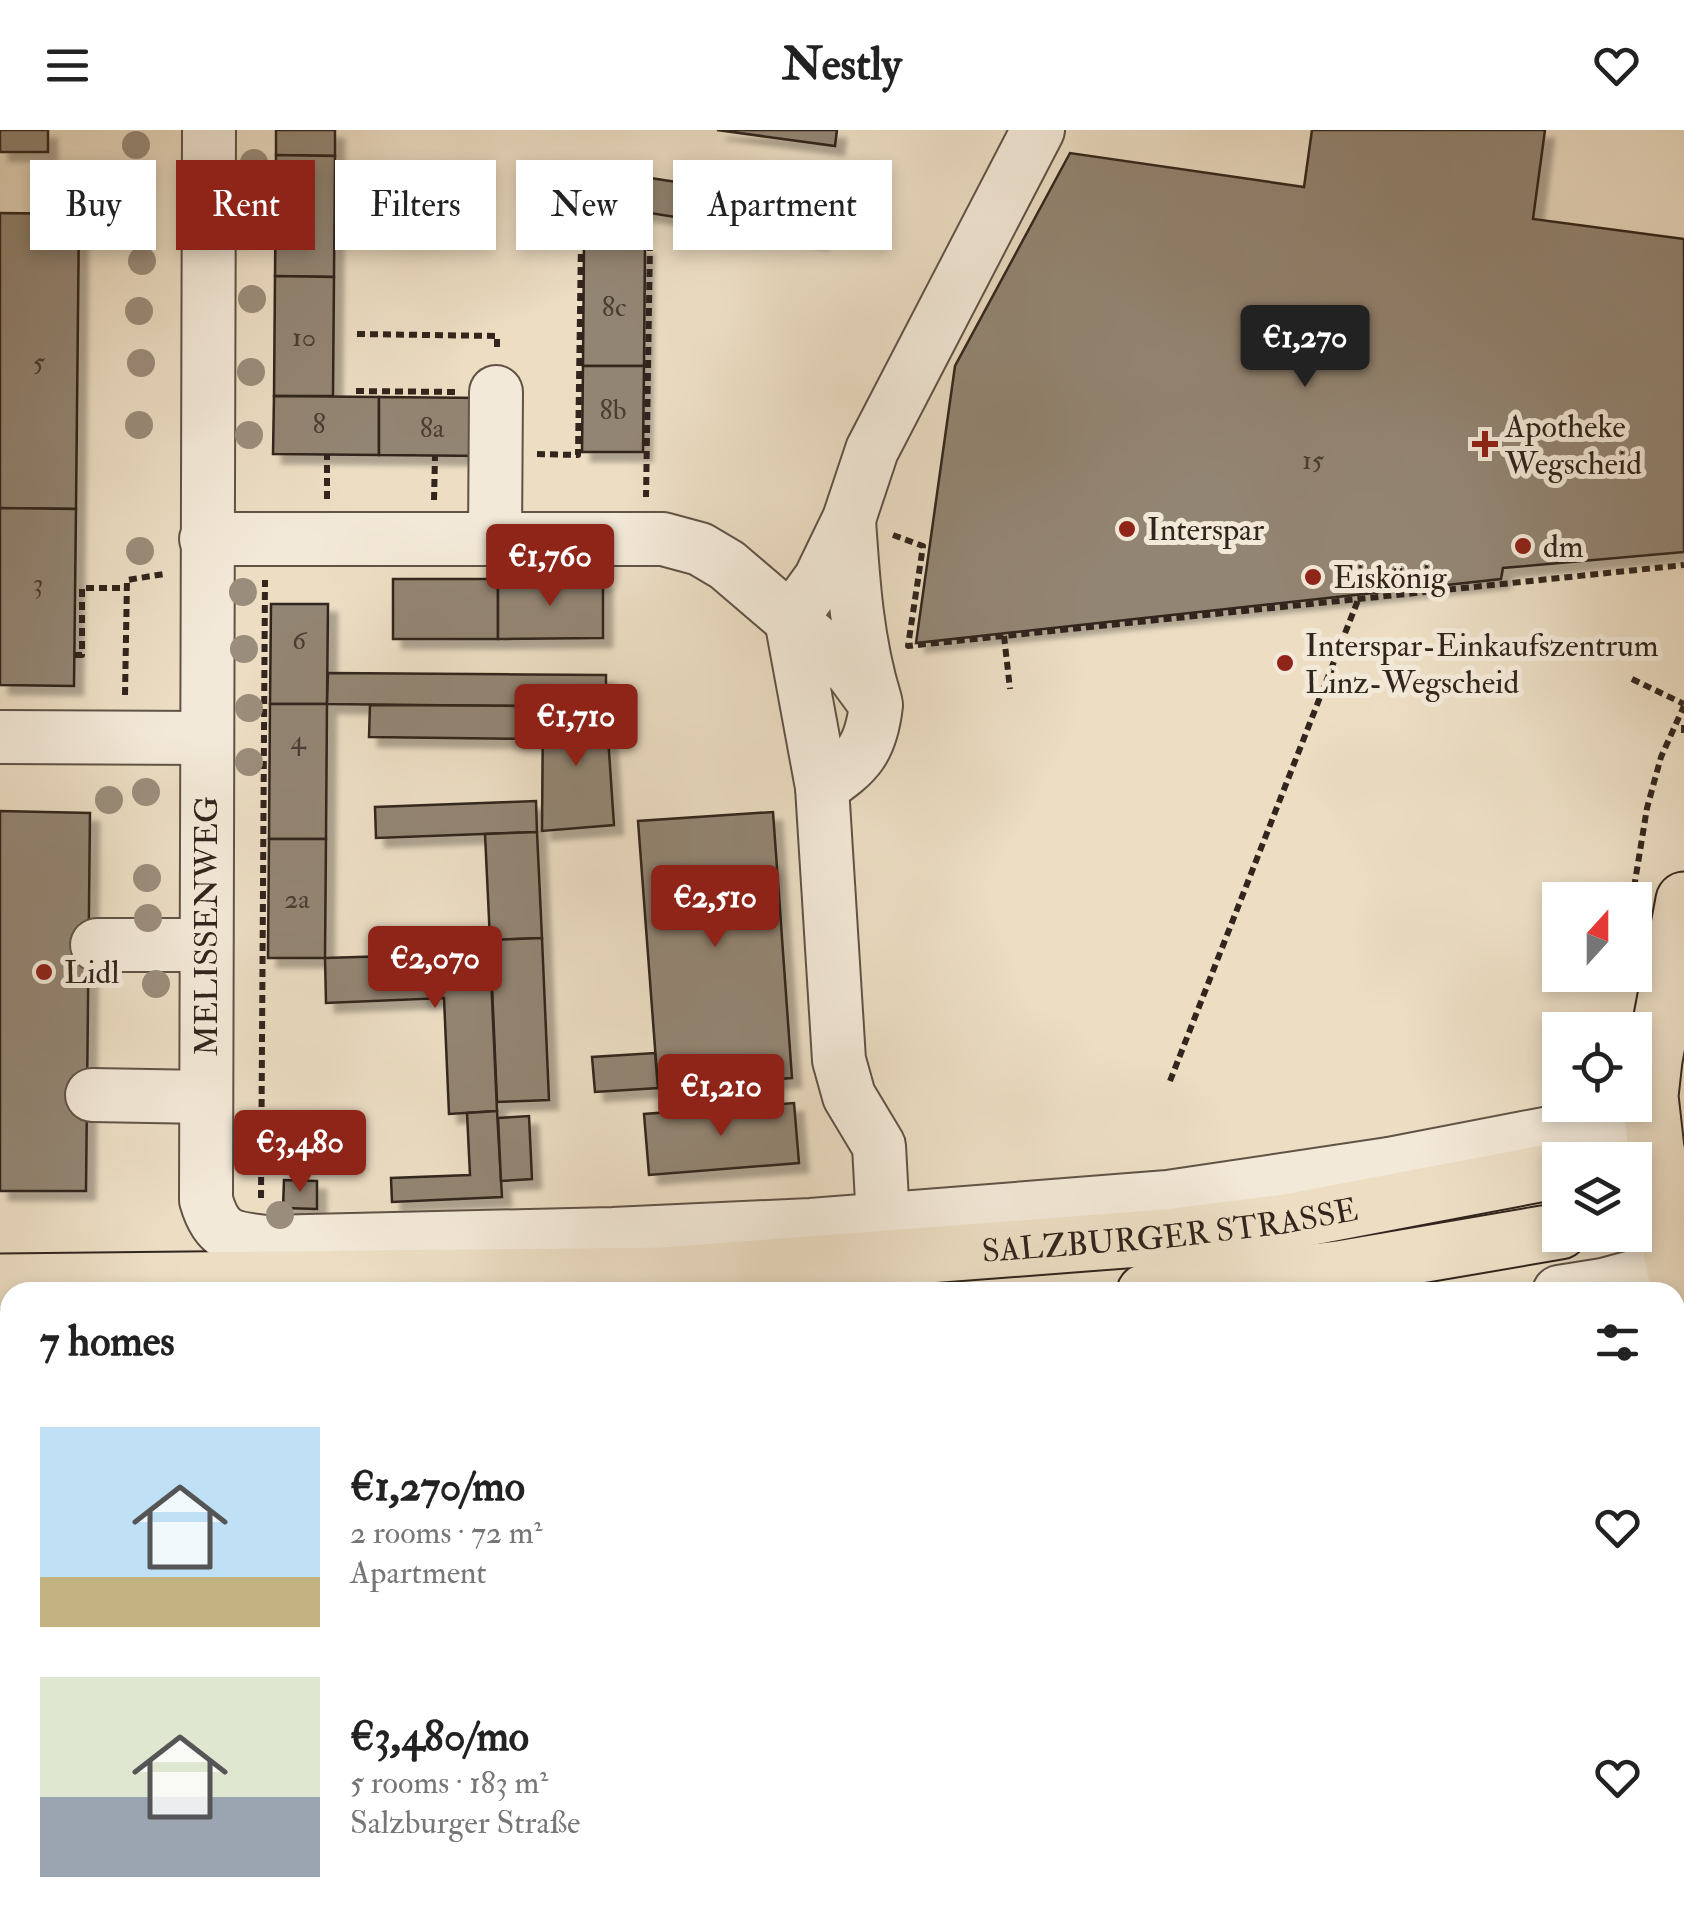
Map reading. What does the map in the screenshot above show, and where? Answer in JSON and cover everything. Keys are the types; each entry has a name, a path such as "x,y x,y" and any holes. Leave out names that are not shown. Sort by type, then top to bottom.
{"main road":[{"path":"1642,1142 1684,900"},
{"name":"SALZBURGER STRASSE","path":"0,1282 664,1275 1164,1238 1286,1222 1542,1173"},
{"path":"1652,1182 1681,1282"},
{"name":"SALZBURGER STRASSE","path":"1228,1282 1338,1269 1542,1234"}],"street":[{"name":"MELISSENWEG","path":"209,130 206,1200 212,1220 240,1216"},
{"path":"822,787 853,766 873,728 876,705 865,670 857,616 872,450 1038,130"},
{"path":"495,538 496,392"},
{"path":"868,526 820,579 791,619 822,787 839,1060 849,1096 880,1146 884,1220"},
{"path":"206,556 266,539 662,538 700,549 727,565 850,671 876,705"},
{"path":"0,737 206,738"},
{"path":"97,945 206,944"},
{"path":"92,1095 206,1096"},
{"path":"240,1216 236,1238 284,1242 614,1234 884,1220 1168,1197 1542,1155"}],"path":[{"path":"496,454 578,455 581,241 650,242 646,514"},
{"path":"356,391 496,392 497,336 357,334"},
{"path":"327,454 327,510"},
{"path":"434,511 435,456"},
{"path":"868,526 923,546 908,646 1684,566"},
{"path":"240,1216 266,539"},
{"path":"125,697 128,580 175,572 206,556"},
{"path":"75,654 82,655 82,588 128,588"},
{"path":"1170,1081 1358,600"},
{"path":"1004,636 1010,689"},
{"path":"1632,679 1684,705 1656,774 1635,882"},
{"path":"1684,725 1684,733"}],"building":[{"path":"0,130 48,130 48,152 0,152"},
{"path":"276,130 335,130 335,156 276,155"},
{"path":"717,130 837,130 835,146"},
{"path":"1312,130 1545,130 1533,219 1684,239 1684,552 1503,568 1501,579 916,643 955,366 1070,153 1304,187"},
{"path":"276,155 335,156 334,277 275,276 275,250 315,250 315,160 276,160"},
{"path":"653,178 673,181 673,217 653,213"},
{"path":"0,213 30,213 30,250 79,250 76,509 0,508"},
{"path":"584,250 645,250 644,366 583,366"},
{"path":"275,276 334,277 333,396 274,396"},
{"path":"583,366 644,366 643,452 582,452"},
{"path":"274,396 379,397 379,455 273,454"},
{"path":"379,397 486,398 485,456 379,455"},
{"path":"0,508 76,509 74,686 0,685"},
{"path":"393,579 498,579 498,639 393,639"},
{"path":"498,579 603,579 603,638 498,639"},
{"path":"271,604 328,604 327,704 270,704"},
{"path":"328,673 606,675 606,707 327,704"},
{"path":"270,704 327,704 326,839 269,839"},
{"path":"370,705 539,706 539,739 369,737"},
{"path":"543,707 606,707 614,825 542,831"},
{"path":"536,801 537,832 376,838 375,807"},
{"name":"Lidl","path":"0,811 90,813 86,1191 0,1191"},
{"path":"773,812 792,1078 658,1088 638,821"},
{"path":"537,832 542,938 490,940 485,834"},
{"path":"269,839 326,839 325,958 268,958"},
{"path":"542,938 549,1100 497,1102 490,940"},
{"path":"490,953 497,1111 449,1114 444,998 326,1003 325,958"},
{"path":"655,1053 658,1088 595,1092 592,1057"},
{"path":"794,1103 799,1163 649,1175 644,1114"},
{"path":"497,1111 502,1197 392,1202 391,1178 470,1175 467,1113"},
{"path":"529,1116 532,1179 501,1181 498,1118"},
{"path":"284,1180 317,1181 317,1209 283,1208"}],"place":[{"name":"Apotheke Wegscheid","path":"1485,444"},
{"name":"Interspar","path":"1127,529"},
{"name":"dm","path":"1523,546"},
{"name":"Eiskönig","path":"1313,577"},
{"name":"Interspar-Einkaufszentrum Linz-Wegscheid","path":"1285,663"},
{"name":"Lidl","path":"44,972"}]}
